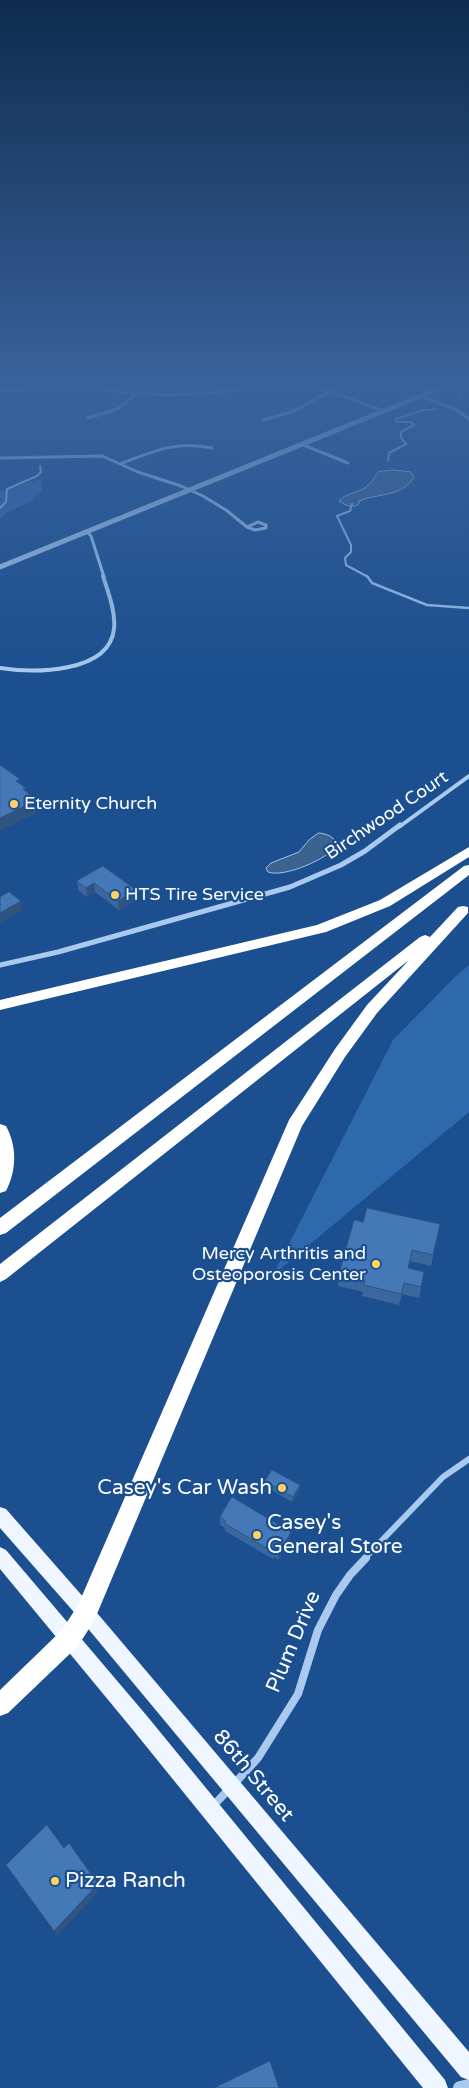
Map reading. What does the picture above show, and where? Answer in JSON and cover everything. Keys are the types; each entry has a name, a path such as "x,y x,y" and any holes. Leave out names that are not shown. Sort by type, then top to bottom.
{"highway":[{"path":"0,1006 321,929 385,903 469,852"},
{"path":"0,1228 469,869"},
{"path":"0,1274 466,908"},
{"path":"0,1705 70,1638 86,1614 296,1124 340,1053 372,1009 466,908"},
{"path":"0,1130 6,1151 6,1168 0,1186"}],"main road":[{"name":"86th Street","path":"0,1515 86,1614 469,2069"},
{"path":"0,1556 70,1638 437,2088"}],"street":[{"path":"161,479 189,490 217,504 247,527 255,530 266,528 266,525 258,522 247,527"},
{"path":"0,567 215,479"},
{"path":"0,668 20,671 57,670 94,657 107,646 114,631 112,614 91,536 86,532"},
{"name":"Birchwood Court","path":"0,965 176,919 312,879 338,868 365,851 469,776"},
{"name":"Plum Drive","path":"210,1809 258,1758 273,1736 298,1694 323,1616 350,1575 443,1476 469,1460"},
{"path":"460,2088 469,2086"}],"shaded area":[{"path":"41,479 42,491 32,501 6,513 0,519 0,492"},
{"path":"373,479 412,479 397,491 366,498 353,506 339,501"},
{"path":"319,833 333,838 337,846 315,862 305,866 284,872 268,872 266,868 271,863 299,852 309,840"},
{"path":"469,965 469,1112 273,1275 393,1040"}],"building":[{"name":"Eternity Church","path":"0,765 20,779 16,781 26,788 23,789 30,795 27,796 35,801 0,818"},
{"path":"103,866 136,890 118,901 94,883 86,888 77,881"},
{"path":"9,892 21,901 0,913 0,897"},
{"name":"Mercy Arthritis and Osteoporosis Center","path":"367,1208 440,1224 433,1255 412,1250 408,1268 424,1272 421,1287 404,1283 401,1294 364,1285 365,1281 339,1274 354,1220 363,1222"},
{"name":"Casey's Car Wash","path":"272,1470 300,1485 293,1497 265,1481"},
{"name":"Casey's General Store","path":"232,1497 291,1532 279,1553 274,1550 273,1552 224,1523 226,1521 220,1517"},
{"name":"Pizza Ranch","path":"47,1825 64,1848 69,1843 98,1884 54,1931 6,1865"},
{"path":"270,2061 279,2088 214,2088"}],"waterway":[{"path":"0,508 6,502 7,489 29,479"},
{"path":"352,504 350,511 337,516 351,545 351,552 345,558 346,565 368,577"},
{"path":"368,577 372,583 427,605 469,608"}],"place":[{"name":"Eternity Church","path":"14,804"},
{"name":"HTS Tire Service","path":"115,895"},
{"name":"Mercy Arthritis and Osteoporosis Center","path":"376,1264"},
{"name":"Casey's Car Wash","path":"282,1488"},
{"name":"Casey's General Store","path":"257,1535"},
{"name":"Pizza Ranch","path":"55,1881"}]}
